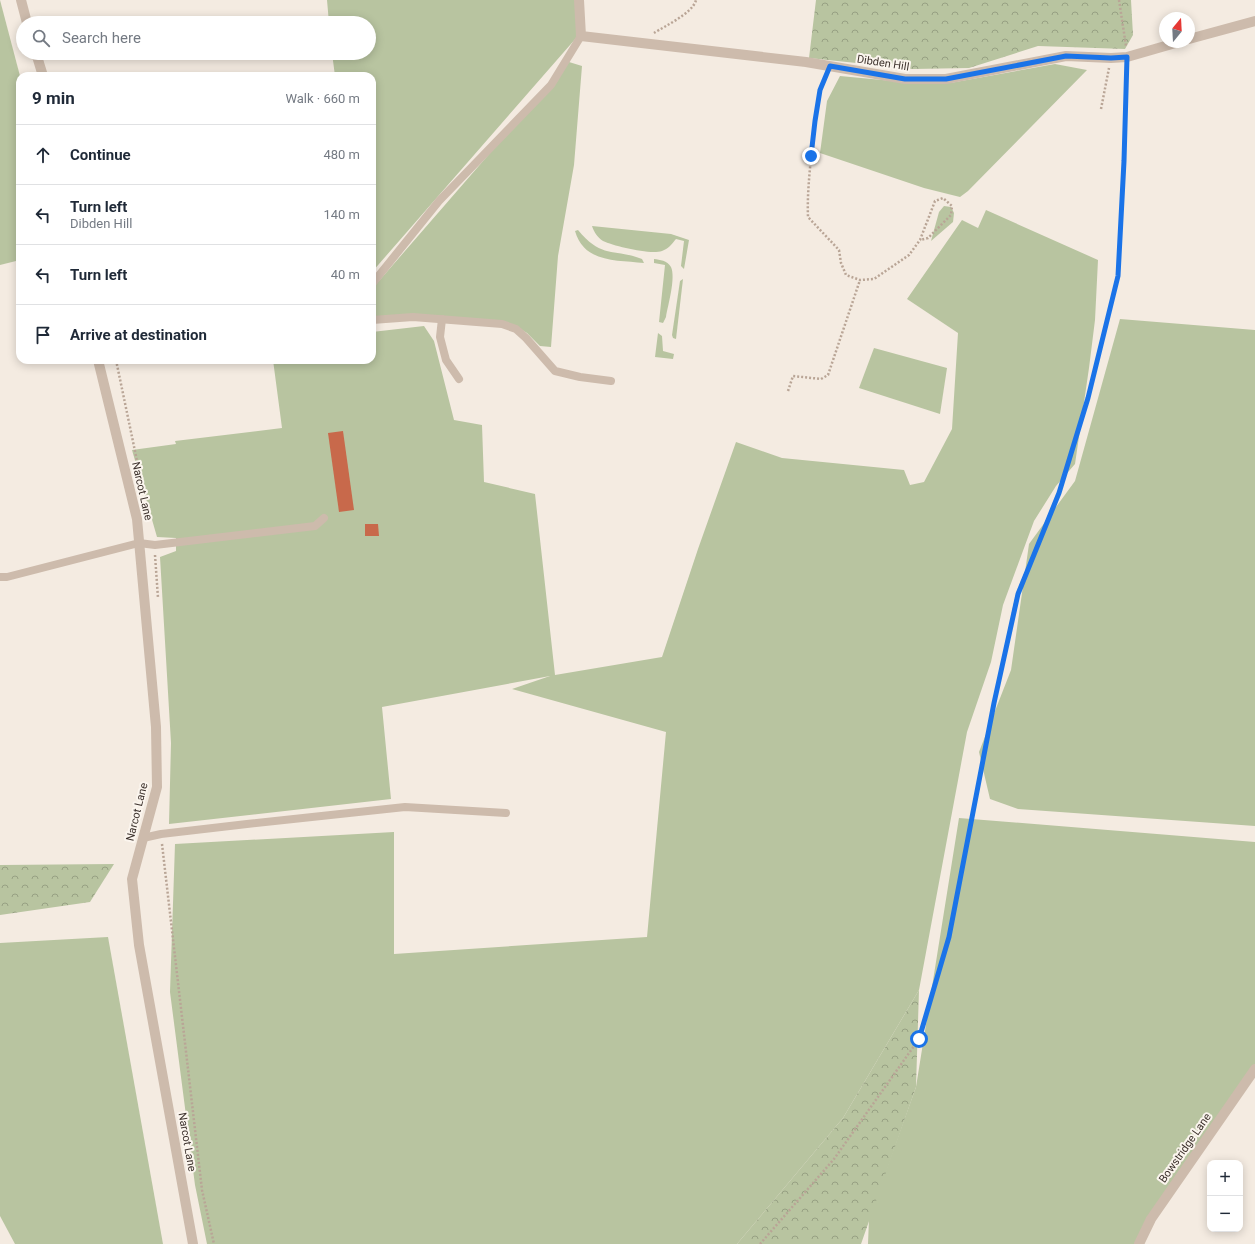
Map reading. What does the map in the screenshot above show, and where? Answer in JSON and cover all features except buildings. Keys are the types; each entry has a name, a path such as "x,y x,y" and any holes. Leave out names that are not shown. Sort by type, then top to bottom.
{"street":[{"path":"21,0 25,16"},
{"path":"579,0 581,36"},
{"path":"1195,37 1255,21"},
{"name":"Dibden Hill","path":"581,36 775,58 905,79 946,79 1066,56 1111,58 1127,57 1159,48"},
{"path":"38,60 42,72"},
{"name":"Narcot Lane","path":"99,364 137,519 156,727 157,787 132,879 139,944 193,1244"},
{"name":"Bowstridge Lane","path":"1139,1244 1151,1219 1255,1069"}],"lane":[{"path":"376,279 439,201 551,85 581,36"},
{"path":"376,320 413,317 502,324 516,329 526,338 555,371 580,377 611,381"},
{"path":"442,319 440,337 446,360 459,379"},
{"path":"0,577 7,577 139,543 155,546 315,526 324,518"},
{"path":"143,838 161,834 240,824 405,807 506,813"}],"path":[{"path":"638,42 678,19 695,5 696,0"},
{"path":"760,1244 834,1159 919,1039 949,937 994,703 1018,594 1059,493 1088,398 1118,276 1124,161 1127,57 1119,0"},
{"path":"1101,110 1111,58"},
{"path":"830,66 820,90 815,121 808,190 808,218 839,250 841,263 846,275 860,280 874,279 909,255 920,240 935,201 944,198 952,206 951,215 928,238 920,240"},
{"path":"788,391 793,376 821,379 828,376 860,280"}],"green space":[{"path":"0,0 19,72 16,72 16,261 0,265"},
{"path":"327,0 575,0 577,37 376,267 376,72 334,72 333,60 376,60 376,16 328,16"},
{"path":"816,0 1131,0 1133,35 1125,49 1038,46 969,68 913,69 809,58"},
{"path":"569,62 582,66 574,165 558,256 551,347 540,346 527,333 512,324 376,317 376,284"},
{"path":"1055,64 1087,70 968,191 960,197 924,188 820,153 827,101 840,76 914,83 950,83"},
{"path":"944,206 951,207 954,213 953,222 931,241 939,212"},
{"path":"986,210 1098,260 1095,320 1075,464 1056,486 1034,521 1003,605 991,662 967,732 919,990 843,1118 737,1244 207,1244 195,1185 170,992 175,844 394,832 394,954 647,937 666,732 512,689 550,676 382,707 391,799 169,824 171,743 160,557 176,551 176,538 157,537 132,450 176,444 175,441 282,428 274,364 376,364 376,332 424,326 434,341 454,420 482,425 484,482 535,494 555,675 662,657 736,442 782,458 904,470 910,485 924,482 952,429 958,333 907,299 962,220 978,228"},
{"path":"592,226 671,234 689,240 684,269 681,266 684,241 676,239 668,248 662,251 641,251 603,241 596,234"},
{"path":"578,230 586,239 601,249 642,259 644,263 613,260 594,254 586,249 579,241 575,231"},
{"path":"654,259 668,263 671,267 673,278 666,317 663,323 659,322 665,265 654,263"},
{"path":"683,279 676,339 673,338 672,335 680,281"},
{"path":"1120,319 1255,330 1255,826 1018,809 990,799 979,752 1011,670 1029,544 1075,481"},
{"path":"658,333 662,336 663,351 674,354 673,359 655,357"},
{"path":"874,348 947,368 940,414 859,388"},
{"path":"959,818 1255,842 1255,1069 1139,1244 868,1244 869,1218 916,1087"},
{"path":"114,864 90,902 0,915 0,865"},
{"path":"108,937 163,1244 15,1244 0,1216 0,943"},
{"path":"919,990 916,1087 861,1244 737,1244 843,1118"}],"route":[{"path":"811,156 820,90 830,66 905,79 946,79 1066,56 1111,58 1127,57 1124,161 1118,276 1088,398 1059,493 1018,594 994,703 949,937 919,1039"}]}
